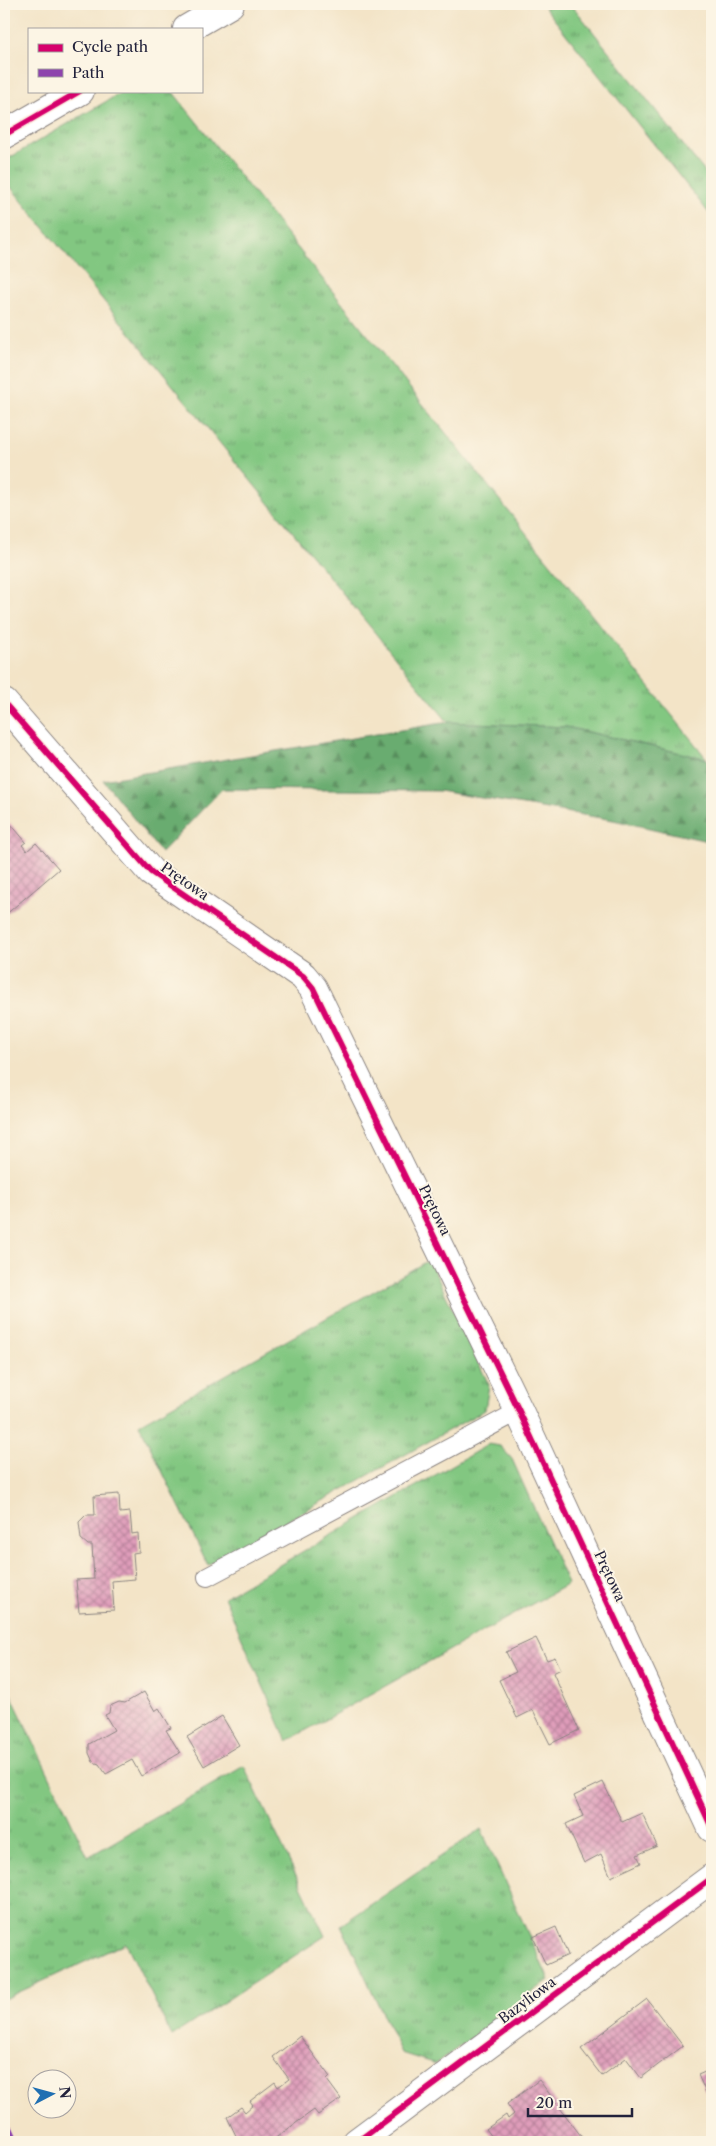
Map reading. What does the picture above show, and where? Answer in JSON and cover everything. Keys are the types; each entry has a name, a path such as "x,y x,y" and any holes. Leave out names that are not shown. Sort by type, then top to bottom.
{"street":[{"path":"189,28 230,4"},
{"path":"4,135 78,92"},
{"name":"Prętowa","path":"4,703 150,872 296,971 313,988 520,1411 712,1828"},
{"name":"Bazyliowa","path":"358,2142 712,1878"}],"lane":[{"path":"207,1577 520,1411"}],"green space":[{"path":"542,4 571,4 712,181 712,217"},
{"path":"122,92 173,92 707,759 566,727 448,722 4,179 4,161"},
{"path":"448,722 566,727 707,759 712,765 712,842 613,820 439,791 222,789 161,853 103,780"},
{"path":"429,1260 489,1385 485,1410 208,1565 139,1424"},
{"path":"489,1444 500,1446 512,1459 568,1584 287,1741 224,1597"},
{"path":"4,1680 88,1857 244,1766 325,1936 172,2036 126,1943 4,1999"},
{"path":"481,1829 549,1980 436,2064 401,2053 341,1925"}],"building":[{"path":"10,823 26,842 22,845 27,851 36,843 59,869 4,916 4,829"},
{"path":"119,1494 120,1513 130,1512 132,1534 138,1533 139,1552 133,1553 135,1579 112,1581 114,1610 79,1612 76,1580 94,1579 92,1545 88,1545 81,1539 79,1522 86,1515 95,1515 94,1496"},
{"path":"536,1638 547,1660 555,1657 561,1669 553,1673 579,1730 550,1744 533,1710 517,1718 499,1680 516,1672 506,1652"},
{"path":"144,1692 155,1711 159,1708 171,1728 166,1730 180,1753 141,1776 132,1760 106,1774 99,1764 93,1762 89,1753 89,1744 114,1730 105,1715 109,1713 110,1706 119,1702 125,1703"},
{"path":"222,1716 239,1745 204,1766 187,1737"},
{"path":"603,1782 622,1822 642,1813 657,1846 637,1855 641,1863 611,1877 601,1854 584,1863 566,1824 583,1816 574,1796"},
{"path":"556,1927 568,1955 546,1965 533,1937"},
{"path":"647,1999 683,2046 641,2078 626,2058 602,2076 581,2049"},
{"path":"300,2036 330,2077 327,2080 341,2099 318,2115 314,2110 270,2142 239,2142 227,2117 241,2107 245,2112 253,2105 250,2101 275,2082 278,2087 289,2079 273,2057"},
{"path":"712,2069 712,2106 698,2075"},
{"path":"539,2080 584,2140 581,2142 496,2142 486,2129 506,2115 508,2119 514,2114 507,2104"}],"marked path":[{"path":"4,2113 17,2142"}],"cycle path":[{"path":"4,135 78,92"},
{"path":"4,703 151,872 303,976 313,988 519,1411 712,1828"},
{"path":"357,2142 712,1878"}]}
